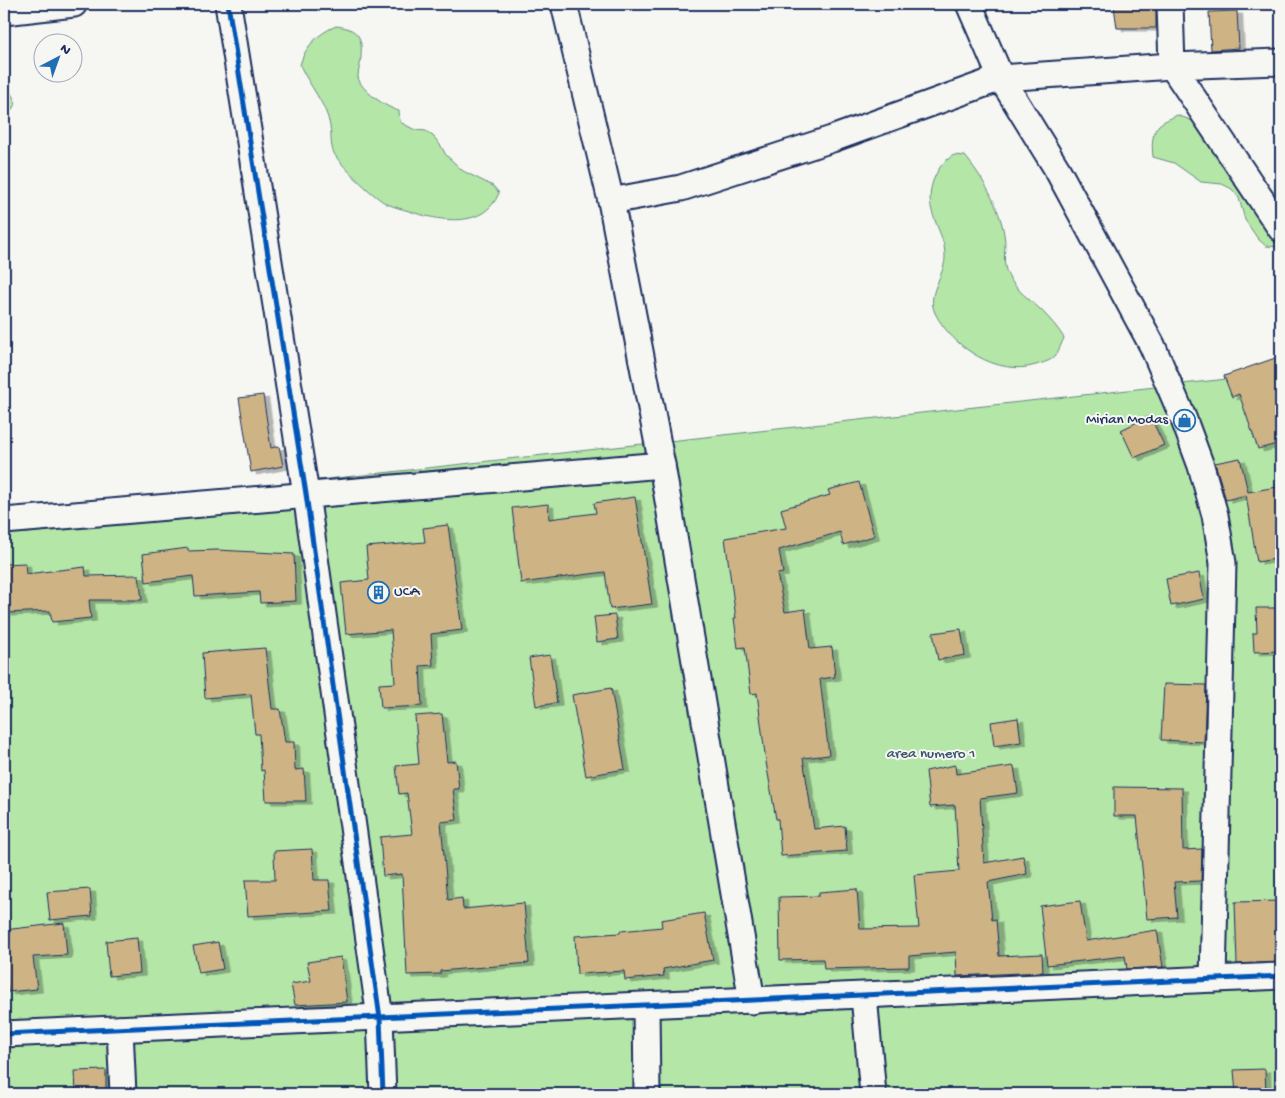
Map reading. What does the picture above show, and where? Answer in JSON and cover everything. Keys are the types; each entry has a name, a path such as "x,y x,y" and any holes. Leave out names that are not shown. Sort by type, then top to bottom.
{"street":[{"path":"4,12 74,4"},
{"path":"228,4 306,494 380,1018 383,1094"},
{"path":"564,4 611,201 662,465 752,1001"},
{"path":"969,4 1001,78 1057,169 1152,345 1184,420 1201,466 1215,515 1223,563 1212,979"},
{"path":"1170,4 1172,66 1281,229"},
{"path":"611,201 691,185 832,139 1001,78 1172,66 1281,62"},
{"path":"4,521 662,465"},
{"path":"4,1034 1281,976"},
{"path":"864,996 873,1094"},
{"path":"646,1006 647,1094"},
{"path":"120,1029 122,1094"}],"green space":[{"path":"336,26 352,30 359,38 361,50 358,77 369,93 381,102 399,111 400,122 415,130 426,131 434,137 446,155 463,171 493,186 499,193 492,205 483,213 472,218 460,220 434,218 390,205 368,190 337,158 332,146 330,126 325,110 300,65 309,46 324,32"},
{"path":"4,90 11,93 16,103 10,112 4,116"},
{"path":"1177,115 1199,123 1278,237 1278,247 1266,246 1258,239 1245,220 1239,198 1232,189 1222,184 1201,182 1174,163 1153,157 1152,149 1156,128"},
{"path":"954,155 965,156 978,173 994,203 1002,224 1005,239 1004,260 1011,280 1048,317 1064,338 1056,354 1049,360 1021,368 992,363 964,348 935,313 933,306 934,292 945,258 942,239 932,212 930,192 939,169 946,160"},
{"name":"area numero 1","path":"1281,373 1281,1094 4,1094 4,515"}],"building":[{"path":"1156,4 1156,28 1117,28 1114,6"},
{"path":"1237,11 1239,48 1211,50 1209,12"},
{"path":"1281,356 1281,443 1258,449 1239,394 1232,397 1224,376"},
{"path":"263,395 271,448 279,446 283,466 251,472 239,398"},
{"path":"1150,416 1164,445 1134,458 1121,430"},
{"path":"1240,458 1248,492 1277,487 1281,507 1281,558 1257,562 1246,495 1226,500 1215,463"},
{"path":"859,482 874,536 843,545 840,532 779,550 783,573 777,574 785,612 805,609 810,649 832,647 835,677 820,679 829,755 803,758 814,829 845,826 847,851 781,856 778,819 776,819 766,762 757,693 751,694 745,647 738,648 734,618 736,618 725,538 786,528 781,509 830,495 828,490"},
{"path":"635,497 652,604 610,609 605,572 521,583 512,508 548,504 549,519 596,513 594,503"},
{"path":"448,525 462,630 431,634 433,665 420,666 422,706 381,708 379,684 395,683 391,630 346,634 341,583 369,580 366,547 425,542 423,528"},
{"path":"188,548 188,551 217,550 294,554 296,601 260,603 259,592 195,596 193,576 146,582 143,554"},
{"path":"25,563 26,574 85,567 86,576 139,575 142,600 89,600 91,618 52,622 50,611 6,613 4,564"},
{"path":"1199,573 1204,599 1171,606 1166,579"},
{"path":"1256,608 1281,608 1281,651 1254,652 1253,633 1257,633"},
{"path":"615,615 618,639 597,642 594,617"},
{"path":"961,629 965,655 938,660 933,633"},
{"path":"265,648 272,709 280,709 285,742 294,742 295,770 304,769 306,801 266,801 264,770 261,771 259,734 255,734 251,694 205,698 202,653"},
{"path":"550,655 557,703 536,706 529,658"},
{"path":"1164,684 1206,685 1204,742 1161,740"},
{"path":"611,688 625,769 586,776 572,695"},
{"path":"442,714 447,762 456,761 459,789 453,789 457,820 441,822 448,900 462,898 463,909 524,903 529,963 440,971 440,974 407,975 402,874 383,876 380,837 412,834 407,793 399,794 396,766 419,764 415,716"},
{"path":"1018,718 1021,742 994,746 991,722"},
{"path":"955,765 956,774 1014,766 1018,793 980,798 984,863 1023,856 1027,874 988,882 992,920 996,919 999,956 1042,954 1043,972 957,976 956,952 909,956 909,967 824,969 823,959 780,960 779,897 819,896 819,892 857,889 860,929 919,928 914,875 959,871 955,805 930,807 926,771"},
{"path":"1114,787 1182,788 1183,850 1202,849 1201,881 1174,882 1177,917 1147,919 1137,816 1114,816"},
{"path":"312,849 314,880 329,880 332,911 248,916 245,880 275,880 274,851"},
{"path":"90,889 92,916 50,920 47,892"},
{"path":"1080,901 1086,941 1157,930 1163,967 1127,969 1125,956 1047,965 1040,906"},
{"path":"1281,901 1281,962 1237,964 1235,902"},
{"path":"704,913 713,960 663,969 664,976 625,980 624,971 577,974 575,936 620,933 620,931 662,927 661,920"},
{"path":"64,923 67,955 33,957 37,989 8,992 4,962 4,930"},
{"path":"137,938 140,973 109,976 106,941"},
{"path":"218,942 223,969 199,973 193,946"},
{"path":"341,957 347,1002 295,1005 291,984 311,981 307,962"},
{"path":"1265,1069 1266,1094 1236,1094 1234,1070"},
{"path":"106,1070 106,1094 76,1094 75,1071"}],"cycle path":[{"path":"228,4 306,494 380,1018 383,1094"},
{"path":"4,1034 1281,976"}],"place":[{"name":"Mirian Modas","path":"1184,420"},
{"name":"UCA","path":"378,592"}]}
